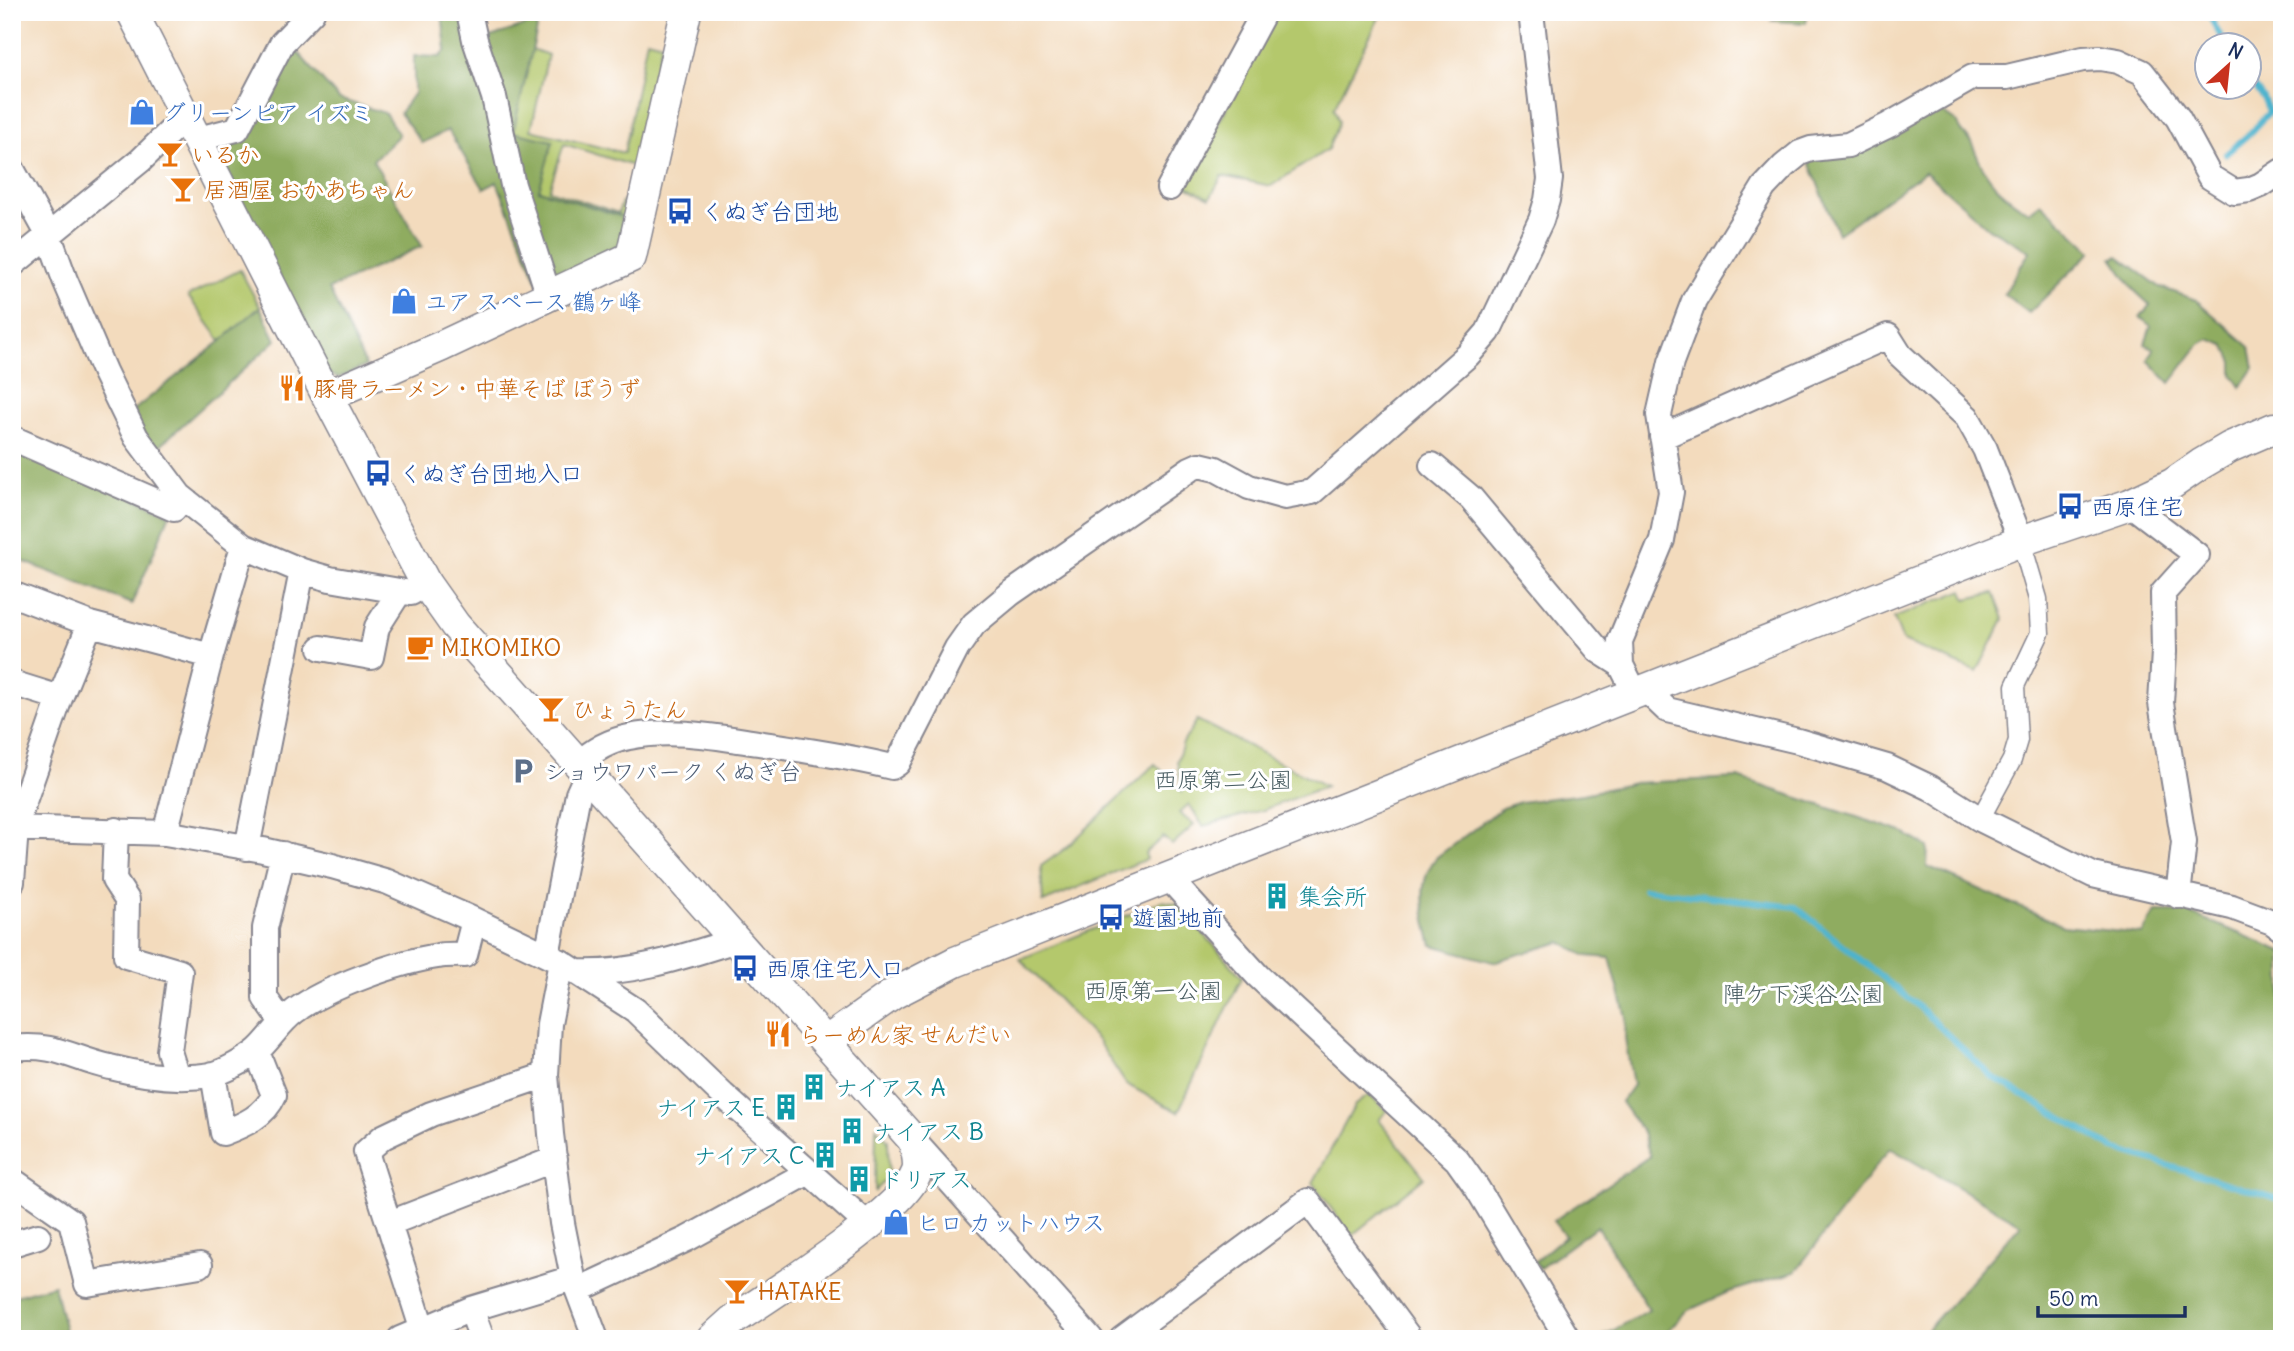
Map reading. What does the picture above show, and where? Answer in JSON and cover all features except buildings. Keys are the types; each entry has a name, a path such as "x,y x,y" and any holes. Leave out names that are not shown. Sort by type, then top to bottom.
{"street":[{"path":"132,12 327,396 413,587 455,625 1091,1339"},
{"path":"12,265 141,160 192,128 237,129 282,43 312,12"},
{"path":"469,12 475,40 494,97 513,185 549,296"},
{"path":"327,396 631,257 687,12"},
{"path":"1169,188 1264,12"},
{"path":"596,1339 575,1284 562,1223 546,1075 549,1024 561,963 582,769 600,746 630,736 666,734 722,738 892,767 898,763 957,648 974,624 1010,594 1190,469 1199,466 1216,469 1249,487 1285,497 1312,492 1468,355 1488,332 1541,220 1550,179 1531,12"},
{"path":"1621,665 1620,641 1662,540 1671,492 1660,406 1671,362 1694,301 1764,187 1800,153 1811,149 1848,145 1973,77 2007,77 2083,59 2100,58 2118,61 2142,72 2178,118 2210,177 2234,192 2261,185 2282,171"},
{"path":"12,169 49,236 104,371 136,437 180,496 243,546 302,572 330,579 413,587"},
{"path":"1662,437 1888,336 1900,355 1967,417 1985,449 2021,541 2038,599 2040,633 2015,686 2018,740 2012,760 1980,819"},
{"path":"827,1041 893,993 955,962 2021,541 2130,503 2172,484 2230,447 2278,426"},
{"path":"12,438 174,509 180,496"},
{"path":"1432,465 1471,498 1599,651 1621,665 1640,691 1667,710 1798,741 1887,767 1931,788 1980,819 2093,875 2232,907 2272,922 2282,929"},
{"path":"2130,503 2197,555 2163,593 2161,703 2184,842 2178,896"},
{"path":"165,833 243,546"},
{"path":"247,848 302,572"},
{"path":"321,648 371,657 377,627 413,587"},
{"path":"12,594 90,624 211,656"},
{"path":"12,882 14,828 60,698 90,624"},
{"path":"12,683 60,698"},
{"path":"14,828 165,833 283,854 388,882 474,920 561,963 635,1010 723,1095 868,1226"},
{"path":"116,830 114,880 127,900 126,956 180,972 169,1051 177,1077"},
{"path":"282,1022 265,998 265,928 283,854"},
{"path":"1168,877 1258,976 1457,1160 1477,1188 1568,1339"},
{"path":"12,1048 53,1048 110,1067 177,1077 213,1074 257,1052 282,1022 314,1000 363,978 402,965 439,956 465,955 474,920"},
{"path":"561,963 593,973 645,966 736,940"},
{"path":"213,1074 223,1133 244,1125 268,1108 274,1095 257,1052"},
{"path":"422,1328 366,1152 383,1137 431,1114 546,1075"},
{"path":"712,1339 732,1321 868,1226 914,1180 919,1168 913,1140"},
{"path":"390,1223 555,1159"},
{"path":"400,1339 471,1309 575,1284 687,1239 809,1172"},
{"path":"12,1180 71,1221 87,1284 200,1265"},
{"path":"1122,1339 1308,1201 1410,1339"},
{"path":"12,1244 38,1236"},
{"path":"471,1309 482,1339"}],"green space":[{"path":"442,12 465,12 471,44 535,22 537,29 513,132 553,141 539,190 630,219 622,246 540,287 497,182 484,189 448,130 422,143 400,113 414,93 414,56 440,57 446,50"},
{"path":"1278,12 1382,12 1334,108 1339,122 1328,149 1271,186 1222,176 1210,198 1185,185"},
{"path":"1783,12 1808,12 1806,23 1772,21"},
{"path":"647,39 662,43 633,166 564,144 549,190 618,213 622,202 633,205 630,219 539,190 513,132 532,49 548,55 531,130 624,153"},
{"path":"291,45 339,99 385,113 399,135 373,160 422,246 329,289 366,366 338,378 327,373 214,144"},
{"path":"1932,105 1958,123 1986,173 2002,192 2029,212 2041,203 2092,251 2029,313 2004,294 2030,251 1990,229 1925,172 1838,234 1807,157"},
{"path":"2118,256 2160,287 2196,300 2250,347 2254,368 2241,387 2233,375 2233,362 2225,345 2209,339 2200,344 2170,383 2148,360 2154,349 2145,344 2151,326 2140,317 2150,305 2135,291 2112,258"},
{"path":"240,270 260,307 221,341 188,296"},
{"path":"260,307 276,340 153,452 130,413"},
{"path":"12,444 170,514 132,604 12,557"},
{"path":"1963,590 1966,599 1994,593 2004,619 1977,672 1903,641 1894,618"},
{"name":"西原第二公園","path":"1197,720 1326,786 1263,810 1203,826 1189,804 1179,813 1194,825 1172,845 1163,837 1145,853 1147,859 1043,902 1041,866 1066,848 1155,764 1182,791 1177,761 1183,743"},
{"name":"陣ケ下渓谷公園","path":"1738,778 1902,832 1928,847 1927,866 2063,926 2142,934 2155,912 2187,912 2282,951 2282,1339 1919,1339 2021,1224 1890,1148 1795,1272 1726,1293 1687,1311 1664,1335 1644,1339 1598,1339 1649,1310 1597,1226 1540,1268 1534,1262 1565,1236 1553,1221 1650,1156 1643,1133 1621,1102 1633,1085 1625,1038 1626,1017 1610,958 1586,956 1561,942 1493,962 1432,945 1423,900 1426,877 1437,857 1502,808 1520,802 1583,794 1634,783"},
{"name":"西原第一公園","path":"1162,901 1177,904 1242,977 1178,1112 1126,1084 1097,1040 1020,959"},
{"path":"1369,1095 1387,1111 1379,1120 1424,1177 1351,1236 1313,1183 1355,1105"},
{"path":"876,1127 888,1140 889,1177 875,1191"},
{"path":"54,1285 67,1339 12,1339 12,1297"}],"waterway":[{"path":"2207,12 2218,32"},
{"path":"2226,154 2269,112 2262,96"},
{"path":"1644,889 1796,907 1919,1007 1991,1076 2114,1149 2282,1200"}],"place":[{"name":"グリーンピア イズミ","path":"142,112"},
{"name":"いるか","path":"170,154"},
{"name":"居酒屋 おかあちゃん","path":"183,189"},
{"name":"くぬぎ台団地","path":"680,211"},
{"name":"ユア スペース 鶴ヶ峰","path":"404,301"},
{"name":"豚骨ラーメン・中華そば ぼうず","path":"292,388"},
{"name":"くぬぎ台団地入口","path":"378,473"},
{"name":"西原住宅","path":"2070,506"},
{"name":"MIKOMIKO","path":"420,647"},
{"name":"ひょうたん","path":"551,709"},
{"name":"ショウワパーク くぬぎ台","path":"523,771"},
{"name":"集会所","path":"1277,896"},
{"name":"遊園地前","path":"1111,917"},
{"name":"西原住宅入口","path":"745,968"},
{"name":"らーめん家 せんだい","path":"778,1034"},
{"name":"ナイアス A","path":"814,1087"},
{"name":"ナイアス E","path":"786,1107"},
{"name":"ナイアス B","path":"852,1131"},
{"name":"ナイアス C","path":"825,1155"},
{"name":"ドリアス","path":"859,1179"},
{"name":"ヒロ カットハウス","path":"896,1222"},
{"name":"HATAKE","path":"737,1291"}]}
